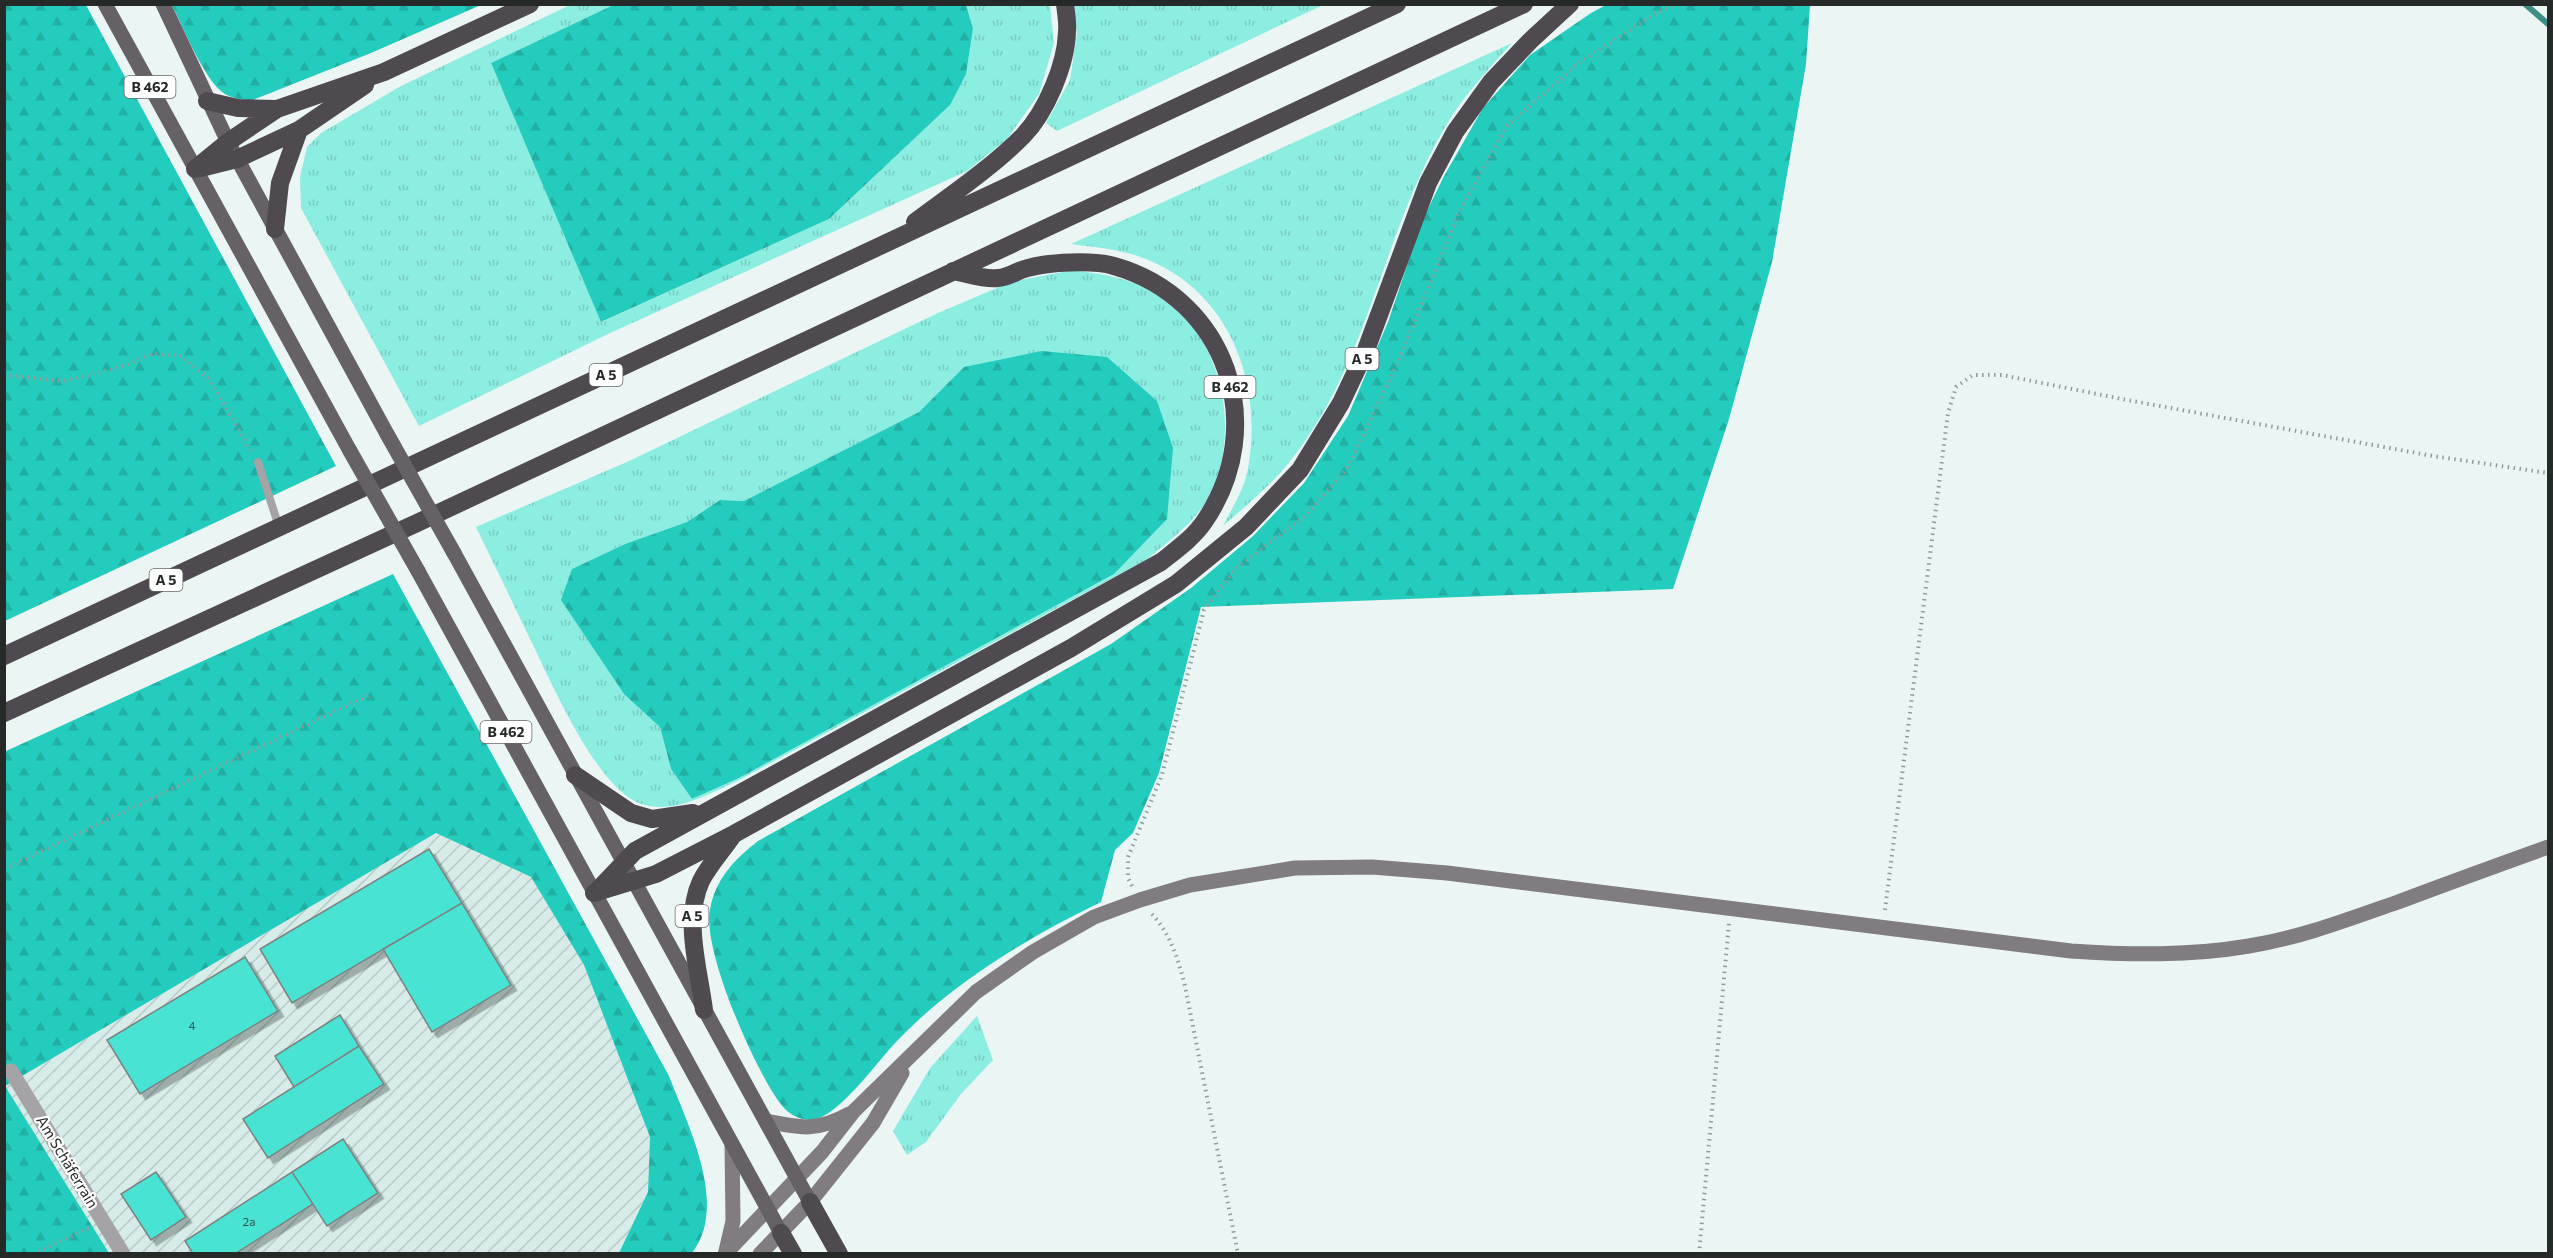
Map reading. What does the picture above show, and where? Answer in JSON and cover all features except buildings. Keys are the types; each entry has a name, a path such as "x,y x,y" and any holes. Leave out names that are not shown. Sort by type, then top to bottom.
{"highway":[{"path":"195,169 228,142 278,109 384,72 530,4"},
{"name":"A 5","path":"883,245 972,179 1024,135 1048,98 1062,64 1068,32 1065,4"},
{"name":"A 5","path":"4,656 1397,4"},
{"path":"4,713 428,518 1524,4"},
{"name":"A 5","path":"594,893 656,874 734,834 1071,648 1176,584 1246,527 1300,470 1341,403 1366,350 1428,183 1455,132 1491,82 1530,40 1570,4"},
{"path":"195,169 237,159 300,130 384,72"},
{"path":"207,101 238,108 278,109"},
{"path":"275,229 279,183 300,130"},
{"name":"B 462","path":"594,893 635,851 1161,562 1183,545 1204,523 1222,489 1235,444 1235,402 1223,363 1208,333 1179,298 1149,279 1112,265 1061,263 1028,268 998,278 953,271"},
{"name":"B 462","path":"575,775 631,813 652,819 675,817 718,807"},
{"name":"A 5","path":"704,1010 692,920 694,901 701,880 734,834"},
{"name":"B 462","path":"810,1202 839,1254"},
{"name":"B 462","path":"781,1233 793,1254"}],"main road":[{"name":"B 462","path":"105,4 781,1233"},
{"name":"B 462","path":"163,4 207,101 237,159 810,1202"}],"street":[{"path":"726,1253 767,1207 822,1152 854,1111 912,1057 976,992 1033,952 1094,917 1190,885 1295,868 1333,867 1447,873 2071,951 2134,955 2248,946 2297,936 2340,923 2548,847"},
{"path":"760,1254 810,1202 873,1123 912,1057"},
{"name":"Am Schäferrain","path":"11,1071 123,1254"},
{"path":"766,1121 800,1128 817,1128 833,1123 854,1111"},
{"path":"726,1253 733,1221 732,1144"}],"lane":[{"path":"258,462 280,528"}],"path":[{"path":"1238,1254 1185,986 1174,948 1162,925 1140,900 1128,878 1128,857 1162,775 1204,610 1235,569 1304,517 1347,469 1399,360 1460,210 1507,126 1580,62 1653,15 1676,4"},
{"path":"4,375 62,381 119,368 151,354 181,356 209,379 258,462"},
{"path":"1883,928 1948,413 1956,387 1973,375 2002,375 2433,456 2548,473"},
{"path":"4,869 369,695"},
{"path":"1699,1254 1730,908"},
{"path":"35,1253 102,1222"}],"shaded area":[{"path":"436,833 531,877 584,965 650,1137 648,1192 619,1253 109,1253 5,1086"}],"green space":[{"path":"4,5 86,5 336,466 5,621"},
{"path":"172,5 481,5 371,53 253,100 232,97 217,88 202,66"},
{"path":"570,5 613,5 491,63 602,322 829,219 950,105 973,28 966,5 1050,5 1054,43 1039,94 1007,139 967,171 608,334 419,426 301,208 300,177 307,147 321,133 401,86"},
{"path":"613,5 966,5 973,28 966,74 950,105 829,219 601,322 491,63"},
{"path":"1074,5 1323,5 1057,131 1046,123 1070,80 1077,33"},
{"path":"1606,5 1810,5 1806,64 1772,262 1729,419 1673,589 1201,607 1159,773 1133,833 1115,850 1101,902 1019,946 966,981 918,1020 833,1110 811,1120 789,1113 769,1087 757,1065 722,980 710,928 710,910 721,879 758,841 1111,644 1191,588 1253,536 1304,483 1348,416 1388,322 1422,221 1444,176 1483,108 1530,55"},
{"path":"1512,43 1459,106 1423,169 1405,210 1358,338 1319,419 1278,475 1223,526 1238,498 1248,468 1251,407 1236,348 1222,322 1204,298 1182,279 1155,263 1125,252 1071,244"},
{"path":"1073,270 1116,277 1156,293 1179,311 1197,333 1211,359 1220,387 1225,416 1224,445 1218,474 1207,500 1195,517 1146,560 741,779 692,801 667,807 641,804 624,794 592,756 576,731 476,527 627,462 938,313 1011,282","holes":["964,367 1114,574 739,778 692,799 671,769 660,727 572,569 625,544 687,522 720,500 744,501 919,412"]},
{"path":"1042,351 1107,357 1157,401 1173,448 1167,519 1114,574 739,778 692,799 671,769 660,727 624,694 561,600 572,569 625,544 687,522 720,500 744,501 919,412 964,367"},
{"path":"393,574 669,1076 702,1165 706,1189 707,1212 702,1234 692,1253 619,1253 648,1192 650,1137 584,965 531,877 436,833 5,1086 109,1253 5,1253 4,752"},
{"path":"977,1016 993,1060 961,1094 926,1142 907,1155 893,1131 930,1068"}],"waterway":[{"path":"2525,4 2548,24"}]}
